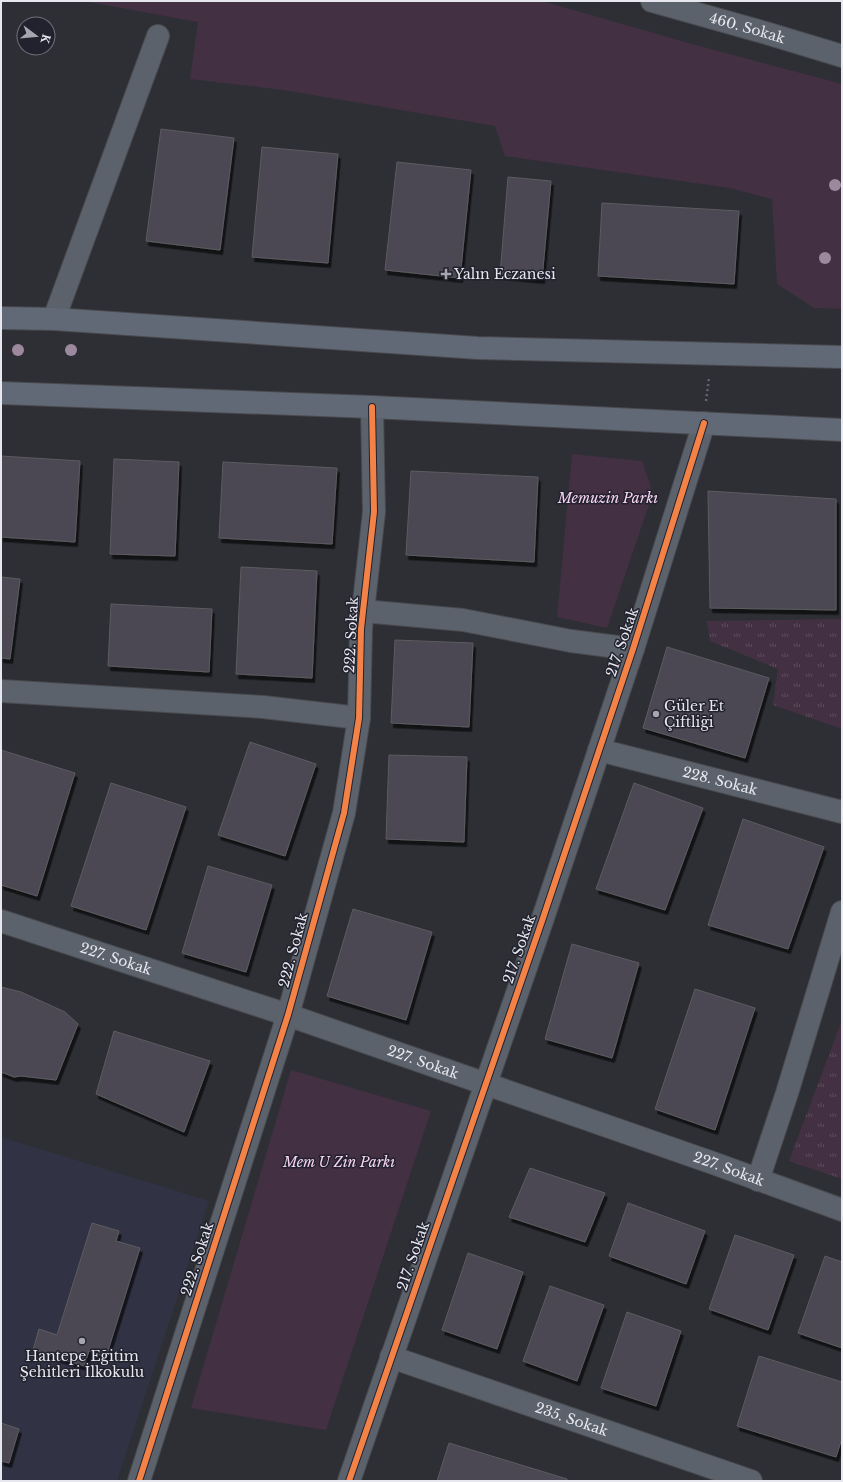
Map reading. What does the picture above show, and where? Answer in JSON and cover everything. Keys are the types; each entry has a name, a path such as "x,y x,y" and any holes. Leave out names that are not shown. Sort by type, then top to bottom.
{"highway":[{"path":"1,318 54,319 478,348 842,357"},
{"path":"1,393 372,407 842,430"}],"street":[{"name":"460. Sokak","path":"652,1 842,56"},
{"path":"54,319 158,36"},
{"name":"222. Sokak","path":"139,1481 288,1015 344,813 359,718 361,629 374,512 372,407"},
{"name":"217. Sokak","path":"349,1481 633,649 704,423"},
{"path":"363,611 463,620 571,640 633,649"},
{"path":"1,691 263,707 359,718"},
{"name":"228. Sokak","path":"599,750 842,812"},
{"path":"758,1180 788,1093 842,912"},
{"name":"227. Sokak","path":"1,921 288,1015 842,1210"},
{"name":"235. Sokak","path":"391,1357 751,1481"}],"path":[{"path":"704,423 711,353"}],"shaded area":[{"name":"Hantepe Eğitim Şehitleri İlkokulu","path":"1,1137 209,1201 117,1481 1,1481"}],"green space":[{"path":"83,1 542,1 692,44 842,84 842,309 814,308 777,284 772,199 730,188 505,156 495,126 283,90 190,79 198,22"},
{"name":"Memuzin Parkı","path":"572,454 642,461 653,493 607,628 557,617"},
{"path":"842,619 842,729 773,705 778,669 710,641 707,621"},
{"path":"842,1020 842,1179 789,1161"},
{"name":"Mem U Zin Parkı","path":"291,1070 431,1111 326,1430 191,1408"}],"building":[{"path":"161,129 234,138 220,250 146,241"},
{"path":"262,147 338,154 328,263 252,257"},
{"path":"397,162 471,170 460,278 385,270"},
{"path":"508,177 551,181 542,279 500,275"},
{"path":"602,203 739,211 734,284 598,276"},
{"path":"1,456 80,461 75,542 1,537"},
{"path":"114,459 179,462 175,556 110,554"},
{"path":"223,462 337,468 332,544 219,538"},
{"path":"411,471 538,477 534,562 406,555"},
{"path":"708,491 836,499 836,610 710,608"},
{"path":"241,567 317,571 312,678 236,674"},
{"path":"1,577 20,579 10,659 1,658"},
{"path":"111,604 212,609 209,672 108,666"},
{"path":"395,640 473,643 469,727 391,723"},
{"path":"667,647 769,678 745,758 643,728"},
{"path":"250,742 316,764 285,856 218,835"},
{"path":"1,750 75,773 37,896 1,885"},
{"path":"389,755 467,757 464,842 386,839"},
{"path":"111,783 186,807 146,930 71,906"},
{"path":"634,783 703,808 665,910 596,889"},
{"path":"743,819 824,847 788,949 708,925"},
{"path":"208,866 272,885 246,972 182,953"},
{"path":"353,909 432,932 406,1020 327,996"},
{"path":"572,944 639,963 612,1058 545,1039"},
{"path":"1,987 21,992 65,1012 78,1024 56,1080 21,1076 14,1077 1,1072"},
{"path":"695,989 755,1008 715,1130 655,1109"},
{"path":"114,1031 210,1061 184,1132 96,1094"},
{"path":"530,1168 605,1193 585,1242 509,1217"},
{"path":"628,1203 705,1231 686,1284 609,1256"},
{"path":"92,1223 119,1231 116,1241 140,1248 106,1357 89,1351 84,1366 33,1350 39,1329 57,1335"},
{"path":"735,1235 794,1255 768,1330 709,1309"},
{"path":"468,1253 523,1272 497,1349 442,1330"},
{"path":"825,1256 842,1262 842,1348 798,1333"},
{"path":"550,1286 604,1305 577,1381 523,1361"},
{"path":"627,1312 681,1331 656,1406 601,1388"},
{"path":"759,1356 842,1382 842,1438 836,1457 737,1426"},
{"path":"1,1423 19,1429 9,1463 1,1461"},
{"path":"449,1443 567,1479 567,1481 437,1481"}],"cycle path":[{"path":"139,1481 288,1015 344,813 359,718 361,629 374,512 372,407"},
{"path":"349,1481 542,921 633,649 704,423"}],"place":[{"name":"Yalın Eczanesi","path":"446,274"},
{"name":"Güler Et Çiftliği","path":"656,714"},
{"name":"Hantepe Eğitim Şehitleri İlkokulu","path":"82,1341"}]}
